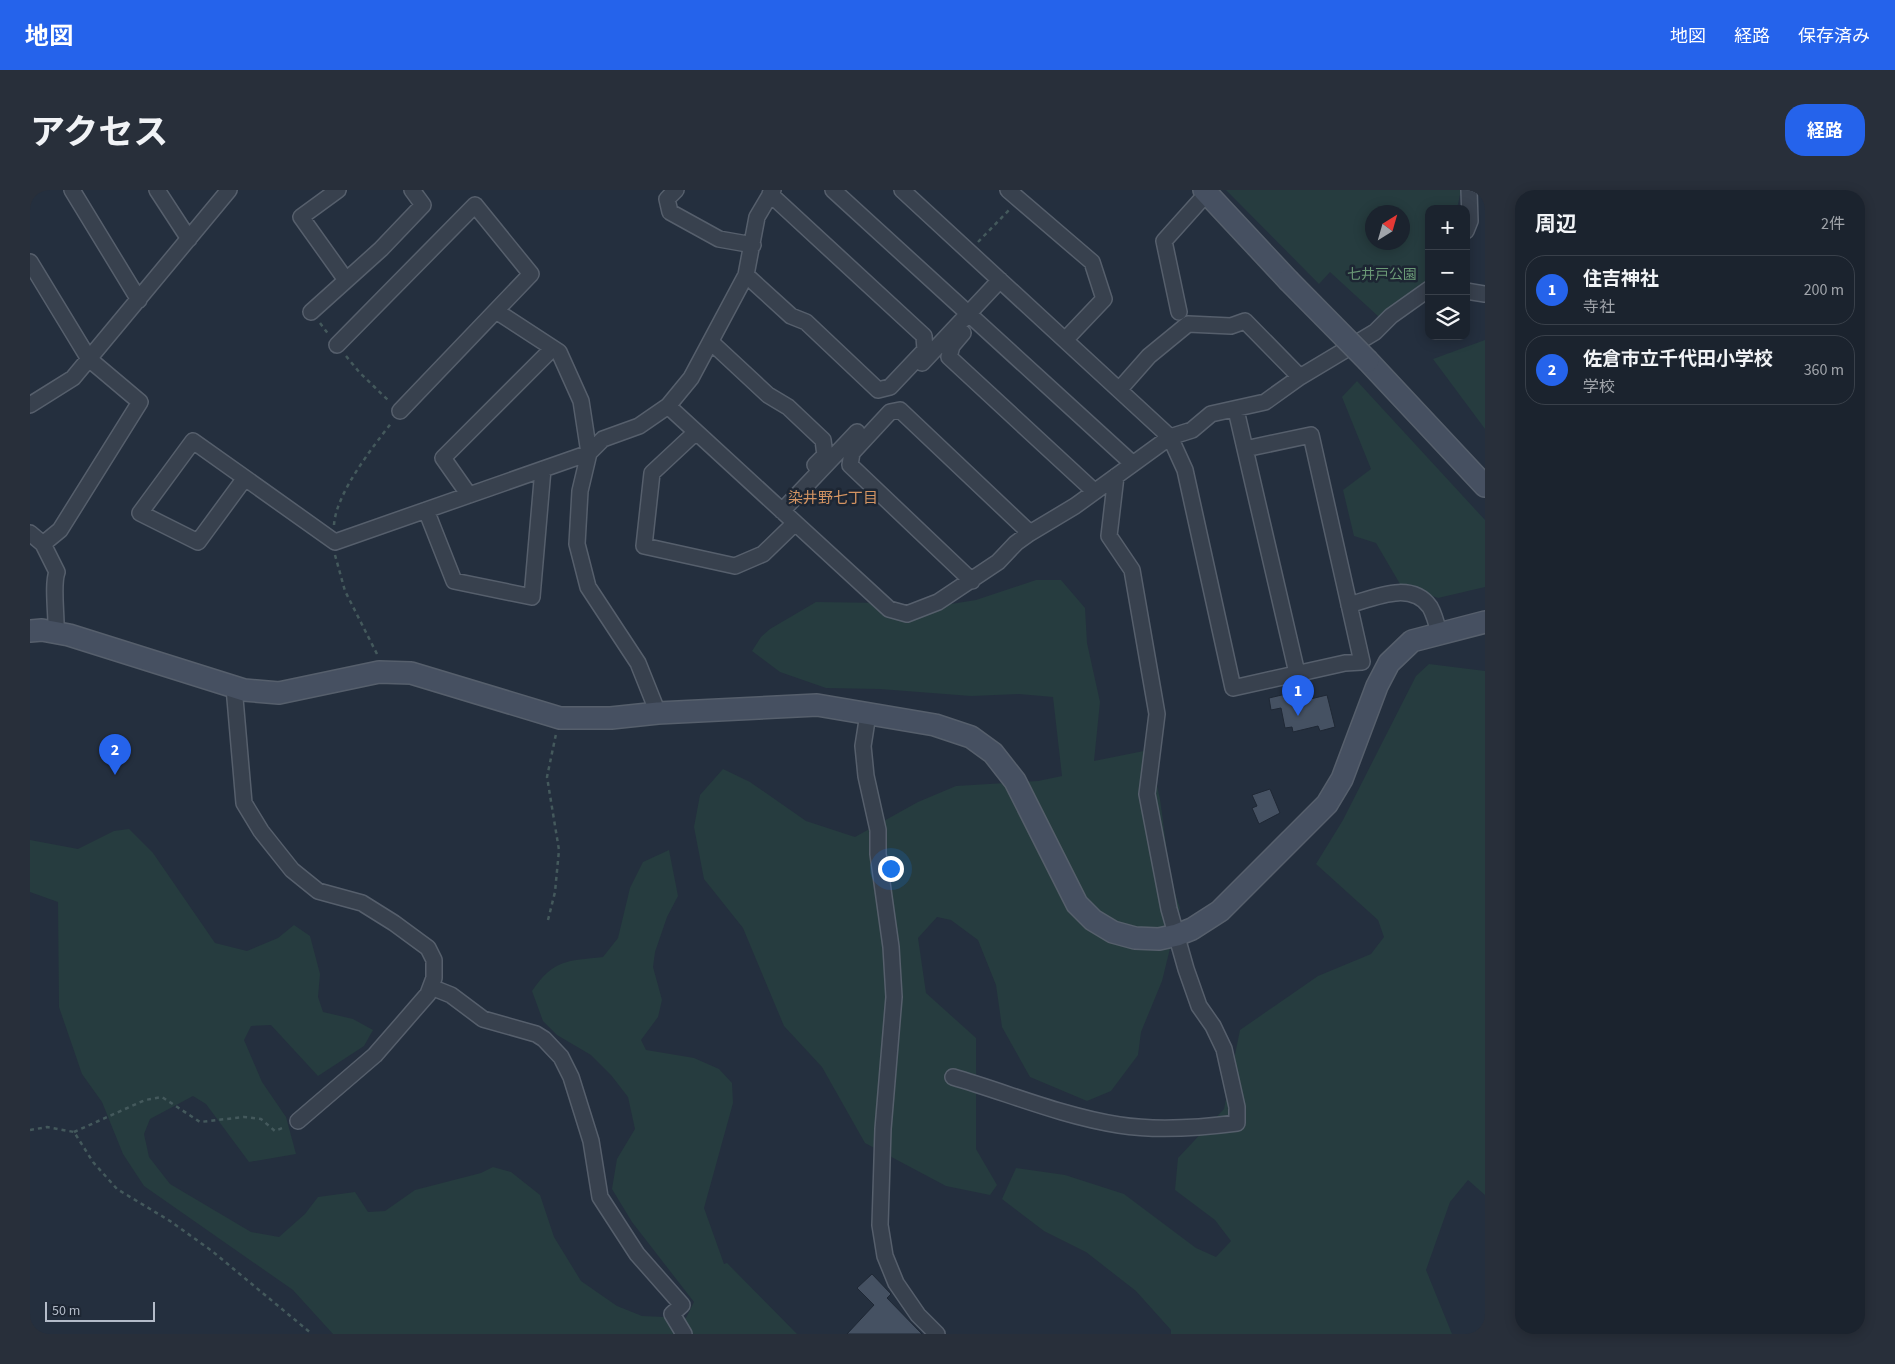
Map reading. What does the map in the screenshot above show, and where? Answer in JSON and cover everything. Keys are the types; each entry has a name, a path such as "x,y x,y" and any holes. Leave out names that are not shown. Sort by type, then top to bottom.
{"street":[{"path":"72,190 139,300"},
{"path":"157,190 189,239"},
{"path":"31,403 73,378 229,190"},
{"path":"338,190 301,217 346,280"},
{"path":"311,312 381,249 422,205 412,190"},
{"path":"676,190 667,199 670,212 720,239 753,245"},
{"path":"833,190 1133,464"},
{"path":"902,190 1170,437 1185,470 1232,688 1345,663 1362,662 1311,435 1245,449"},
{"path":"1468,190 1469,205"},
{"path":"1179,312 1164,241 1205,191 1485,486"},
{"path":"245,478 198,542 140,513 193,441 335,542 588,453 603,439 639,426 668,406 691,378 746,276 758,217 771,192 924,336 925,350 890,387 878,390 806,322 791,316 746,276"},
{"path":"1013,195 1092,262 1104,299 1065,340"},
{"path":"337,345 475,204 531,274 400,411"},
{"path":"30,262 89,359 140,402 60,530 43,544"},
{"path":"779,509 972,318 1003,283"},
{"path":"668,406 889,609 907,614 938,602 972,581 998,562 1016,543 1116,476 1170,437 1192,430 1211,414 1236,410 1265,402 1300,377 1375,332 1391,316 1425,292"},
{"path":"1470,292 1485,294"},
{"path":"496,311 559,352 581,401 588,453 580,492 578,544 588,587 638,663 658,712"},
{"path":"972,318 952,346 949,357 1094,491"},
{"path":"1119,390 1149,356 1188,324 1230,326 1245,321 1300,377"},
{"path":"711,342 768,395 788,407 823,440 825,455 779,509"},
{"path":"469,494 443,458 553,348"},
{"path":"972,581 850,465 852,453 890,412 900,410 1030,533"},
{"path":"1236,410 1297,673"},
{"path":"696,432 652,473 644,546 735,566 763,554 795,523"},
{"path":"426,510 454,581 532,597 542,469"},
{"path":"953,1077 1080,1117 1121,1125 1197,1128 1237,1123 1236,1098 1224,1049 1213,1026 1199,1006 1169,909 1147,794 1157,714 1132,570 1109,536 1116,476"},
{"path":"30,533 43,544 57,572 54,580 57,605 56,633"},
{"path":"1349,605 1400,591 1415,595 1430,607 1440,633"},
{"path":"30,631 56,633 234,687 279,693 386,672 411,673 560,718 611,718 658,712 818,705 935,725 971,737 993,753 1015,781 1078,904 1093,920 1113,932 1135,938 1159,939 1177,935 1220,911 1327,804 1342,779 1377,686 1389,662 1412,641 1485,622"},
{"path":"234,687 244,803 261,831 292,870 318,891 362,903 394,923 428,948 434,960 434,978 428,994 375,1055 298,1121"},
{"path":"868,714 863,746 866,776 878,830 878,854 891,947 894,997 883,1129 880,1225 885,1256 896,1283 918,1315 937,1334"},
{"path":"431,987 451,995 483,1019 536,1034 544,1039 561,1057 571,1077 590,1141 600,1196 637,1254 682,1305 672,1314 684,1334"}],"path":[{"path":"969,252 1013,195"},
{"path":"311,312 360,373 400,411 347,488 334,522 335,557 345,591 386,672"},
{"path":"548,920 555,892 559,850 547,777 560,718"},
{"path":"30,1130 47,1126 74,1132 145,1100 162,1098 200,1122 261,1119 276,1131 298,1121"},
{"path":"74,1132 93,1162 117,1190 170,1221 212,1251 312,1334"},
{"path":"1481,1334 1485,1324"}],"green space":[{"name":"七井戸公園","path":"1226,190 1461,190 1458,205 1425,205 1425,286 1379,317 1330,272 1319,284"},
{"path":"1485,340 1485,429 1433,359"},
{"path":"1357,381 1485,520 1485,587 1438,598 1400,584 1376,543 1354,536 1343,490 1371,469 1342,397"},
{"path":"1036,580 1061,580 1085,608 1087,643 1100,702 1094,761 1149,750 1160,799 1171,882 1180,908 1162,981 1141,1032 1138,1055 1111,1091 1087,1101 1030,1077 1002,1027 996,985 978,940 951,920 937,917 918,938 926,993 976,1038 976,1149 997,1185 990,1195 946,1186 865,1143 822,1067 784,1026 743,928 704,879 694,827 700,795 723,769 750,782 806,821 855,837 918,802 956,786 1038,781 1062,776 1053,697 1019,694 971,696 880,689 826,688 780,672 752,651 761,637 770,629 816,602 884,603 920,609 976,600"},
{"path":"1429,664 1485,671 1485,1195 1468,1180 1450,1202 1426,1270 1452,1334 1171,1334 1171,1330 1136,1291 1086,1252 1044,1231 1002,1199 1016,1168 1065,1175 1124,1194 1196,1248 1216,1257 1231,1241 1215,1220 1175,1190 1178,1158 1224,1109 1240,1030 1318,976 1371,954 1384,937 1378,920 1316,864 1343,820 1416,676"},
{"path":"129,829 153,853 215,943 247,951 278,938 294,925 310,936 320,974 318,997 323,1012 353,1019 373,1030 364,1046 318,1076 271,1025 251,1026 244,1040 262,1082 286,1117 296,1154 249,1162 206,1104 193,1096 150,1119 144,1134 149,1157 170,1184 251,1232 279,1237 305,1214 318,1197 355,1192 368,1212 385,1211 415,1190 481,1173 493,1167 511,1172 540,1195 554,1237 581,1281 617,1306 642,1316 686,1318 694,1302 632,1222 612,1189 617,1159 635,1129 628,1097 611,1075 591,1055 557,1035 543,1021 532,991 547,973 555,967 580,959 603,957 618,938 630,888 643,862 669,850 678,896 667,917 655,952 653,967 662,1000 658,1017 641,1040 646,1050 694,1058 719,1069 732,1083 733,1103 704,1208 724,1264 727,1263 797,1334 333,1334 293,1290 144,1186 123,1154 102,1102 82,1074 59,1007 58,902 30,892 30,840 78,849 114,831"}],"building":[{"path":"1299,691 1302,701 1327,695 1335,727 1320,731 1318,726 1293,732 1292,727 1285,728 1281,708 1271,710 1269,698"},
{"path":"1270,789 1280,813 1259,824 1252,808 1257,806 1252,795"},
{"path":"872,1274 891,1294 887,1298 922,1334 847,1334 874,1305 857,1288"}],"place":[{"name":"住吉神社","path":"1298,716"},
{"name":"佐倉市立千代田小学校","path":"115,775"}],"district":[{"name":"染井野七丁目","path":"833,498"}]}
